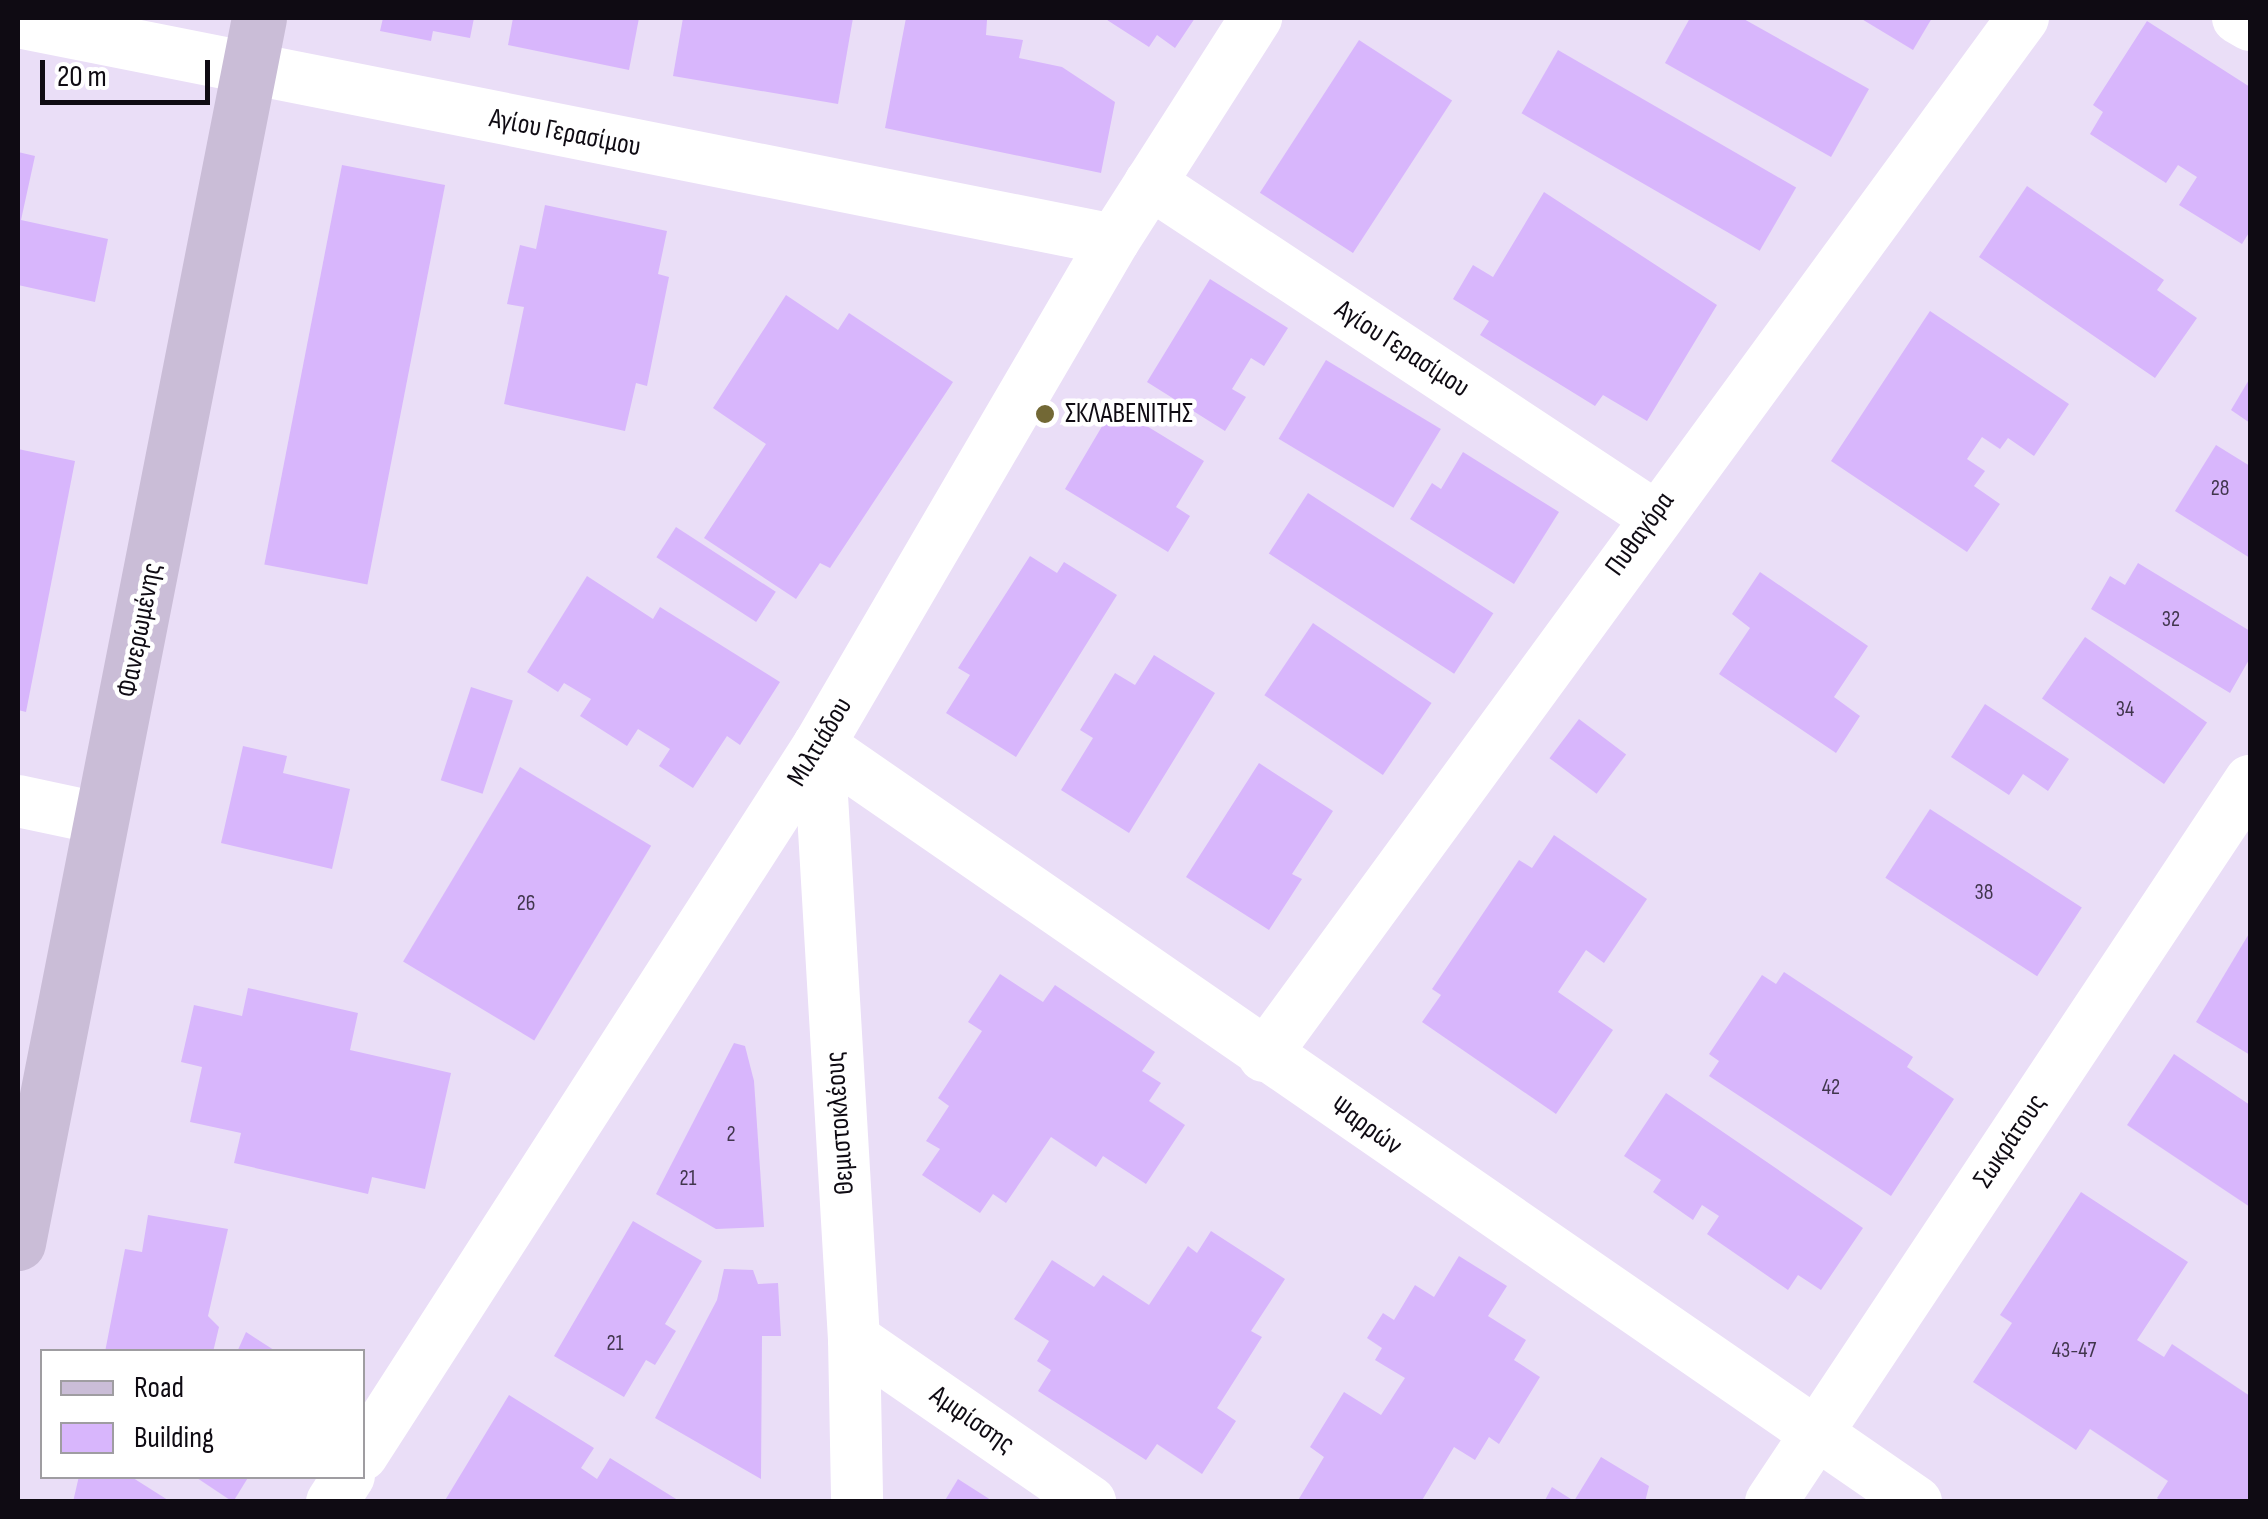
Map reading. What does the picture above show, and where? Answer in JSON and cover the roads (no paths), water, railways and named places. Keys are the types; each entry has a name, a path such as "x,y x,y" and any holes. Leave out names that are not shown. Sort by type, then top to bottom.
{"street":[{"name":"Φανερωμένης","path":"18,1243 259,18"},
{"name":"Μιλτιάδου","path":"365,1450 819,746 1114,240 1256,18"},
{"name":"Πυθαγόρα","path":"1264,1056 1653,515 2022,18"},
{"path":"2238,18 2250,25"},
{"name":"Αγίου Γερασίμου","path":"18,22 1114,240"},
{"name":"Αγίου Γερασίμου","path":"1150,183 1653,515"},
{"name":"Ψαρρών","path":"819,746 1812,1436 1916,1502"},
{"name":"Θεμιστοκλέους","path":"819,746 854,1339 857,1502"},
{"name":"Σωκράτους","path":"1771,1502 2250,781"},
{"path":"18,801 103,818"},
{"name":"Αμφίσσης","path":"854,1339 1090,1502"},
{"path":"332,1502 346,1479"}],"place":[{"name":"ΣΚΛΑΒΕΝΙΤΗΣ","path":"1045,414"}]}
